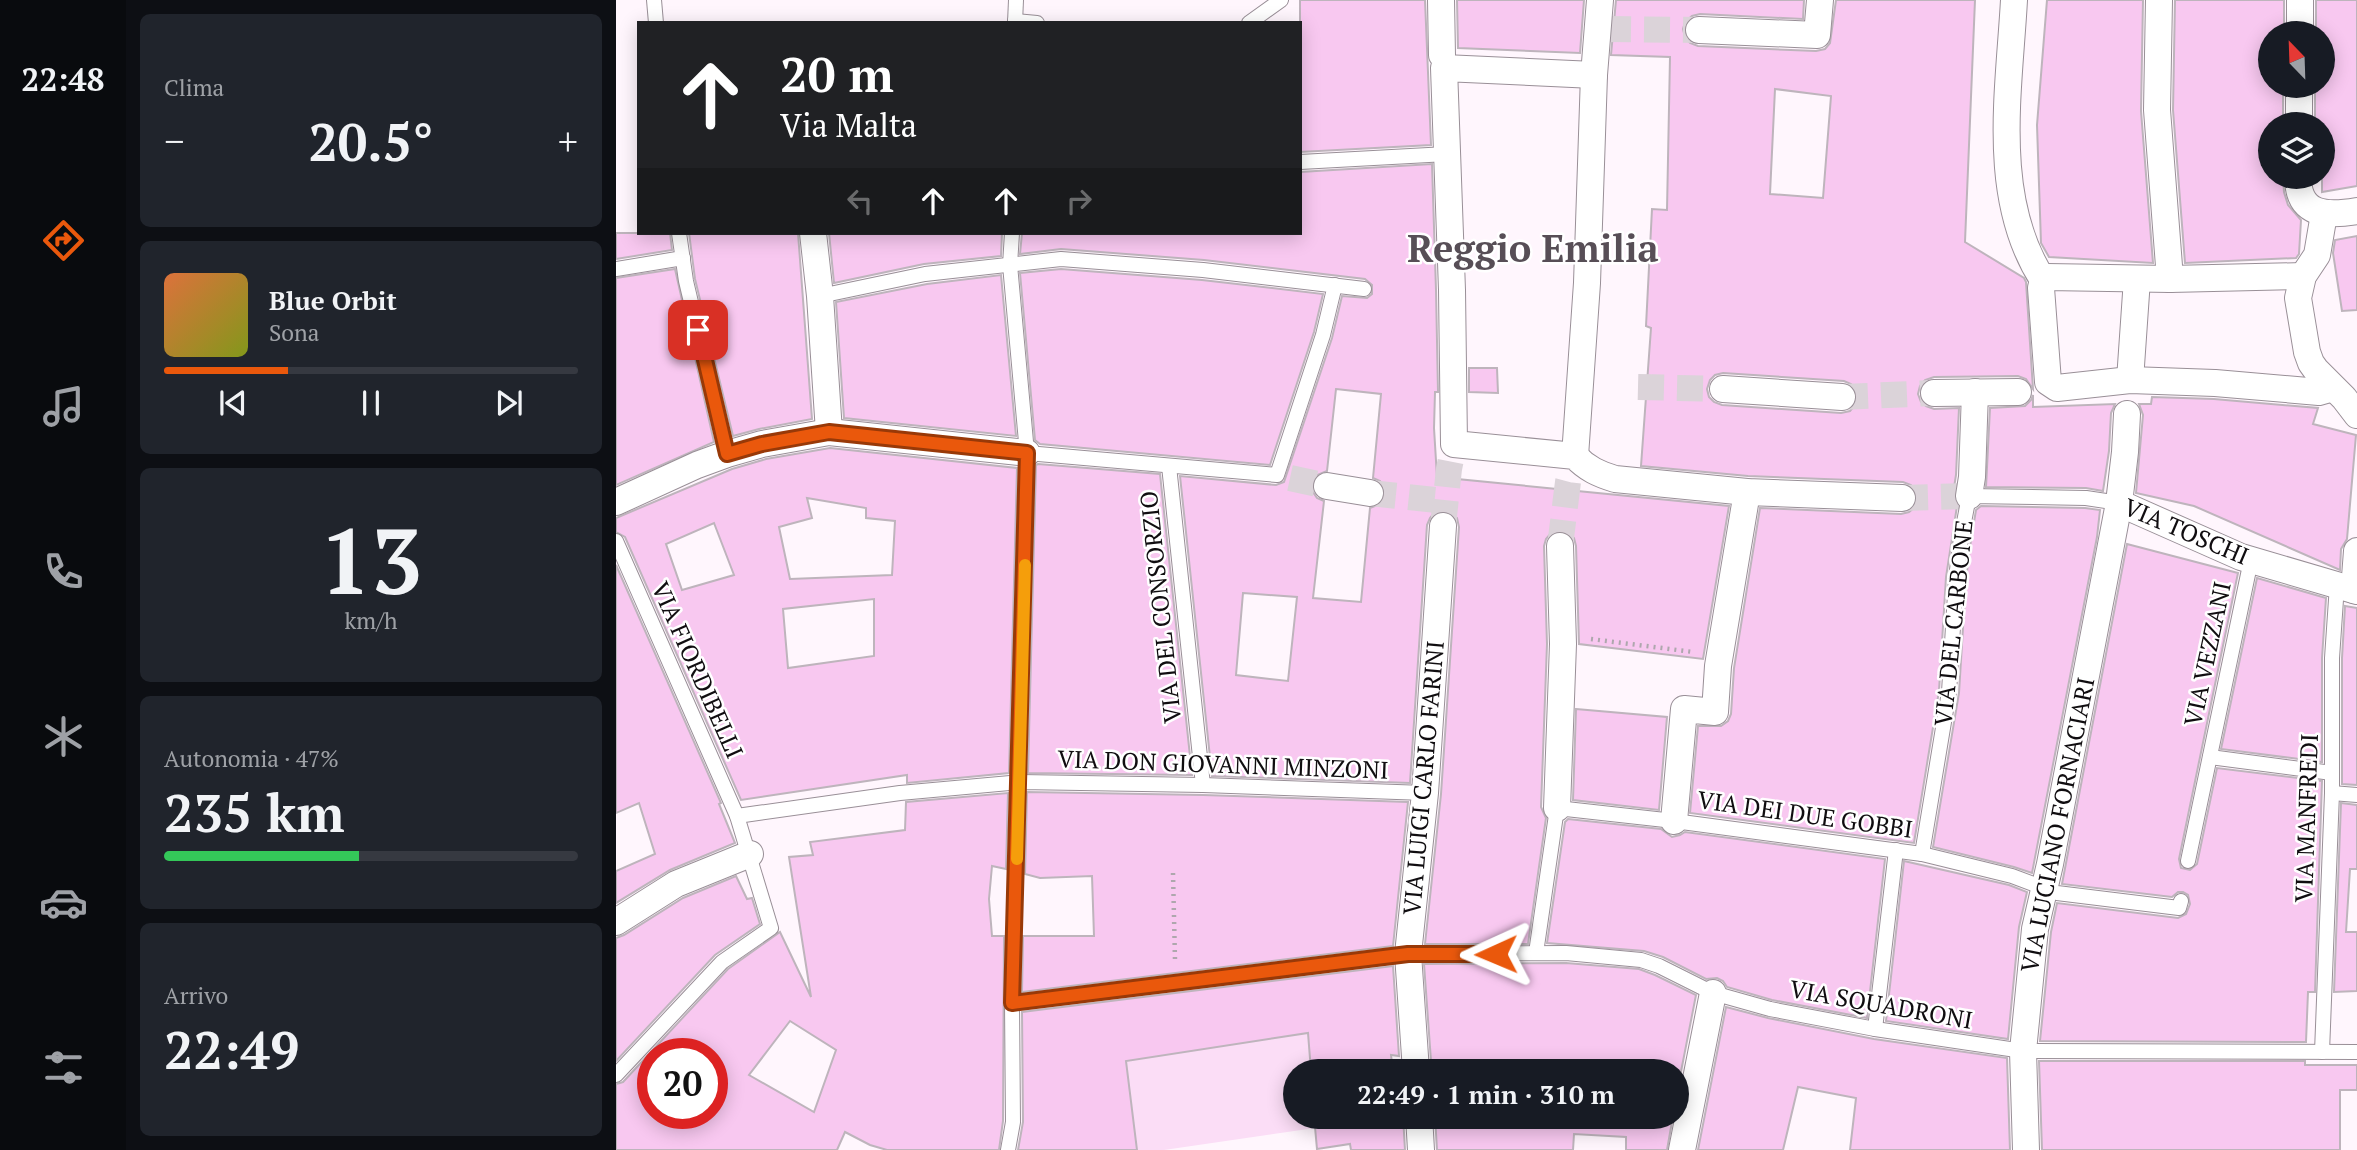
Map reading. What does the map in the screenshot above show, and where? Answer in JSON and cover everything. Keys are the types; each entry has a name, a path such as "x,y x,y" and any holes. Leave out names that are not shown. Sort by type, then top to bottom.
{"street":[{"path":"1441,0 1447,154 1445,289 1454,444 1575,456 1597,474 1615,479 1747,492 1902,498"},
{"path":"1575,456 1587,283 1594,75 1602,30 1600,0"},
{"path":"1699,30 1817,35 1820,0"},
{"path":"2014,0 2006,149 2016,214 2031,261 2043,280 2041,288 2047,378 2050,385 2057,388 2130,380 2215,383 2319,392 2345,400"},
{"path":"2158,0 2157,110 2170,279"},
{"path":"2300,0 2300,21"},
{"path":"1443,61 1594,75"},
{"path":"2299,189 2308,207 2324,214 2357,211"},
{"path":"2324,214 2317,255 2303,276 2298,298 2307,352 2316,370 2345,400"},
{"path":"813,235 829,432"},
{"path":"2043,280 2053,276 2137,279 2303,276"},
{"path":"2130,380 2137,279"},
{"path":"1723,389 1842,397"},
{"path":"1934,393 2018,391"},
{"name":"VIA DEL CARBONE","path":"1969,496 1975,392"},
{"name":"VIA LUCIANO FORNACIARI","path":"2026,1150 2023,1051 2029,976 2043,889 2119,503 2127,414"},
{"path":"616,502 727,454 762,444 829,432 1027,453"},
{"path":"1327,486 1370,493"},
{"path":"1674,821 1684,709 1715,712 1718,666 1747,492"},
{"name":"VIA TOSCHI","path":"2119,503 2251,560 2349,589"},
{"name":"VIA LUIGI CARLO FARINI","path":"1415,1059 1408,954 1425,793 1443,526"},
{"path":"1557,808 1563,644 1560,546"},
{"path":"2349,589 2357,551"},
{"path":"616,922 676,884 750,854"},
{"path":"1682,1150 1713,993"},
{"path":"1420,1129 1421,1150"}],"lane":[{"path":"654,0 656,21"},
{"path":"1015,21 1016,0"},
{"path":"1252,21 1280,0"},
{"path":"1302,162 1447,154"},
{"path":"679,235 682,258 727,454"},
{"path":"1008,1150 1013,1122 1012,1003 1027,453 1010,265 1012,235"},
{"path":"616,269 682,258"},
{"path":"820,296 925,274 1061,259 1203,270 1364,289"},
{"path":"1027,453 1277,475 1323,335 1335,285"},
{"name":"VIA DEL CONSORZIO","path":"1169,466 1203,785"},
{"name":"VIA TOSCHI","path":"1969,496 2086,498 2119,503"},
{"name":"VIA DEL CARBONE","path":"1922,854 1949,692 1956,578 1969,496"},
{"name":"VIA FIORDIBELLI","path":"616,541 737,816 771,928 722,962 616,1074"},
{"name":"VIA VEZZANI","path":"2188,861 2251,560"},
{"name":"VIA MANFREDI","path":"2322,1052 2332,793 2332,658 2349,589"},
{"name":"VIA VEZZANI","path":"2210,757 2332,772"},
{"name":"VIA DON GIOVANNI MINZONI","path":"737,816 912,792 1020,782 1425,793"},
{"path":"2332,793 2357,795"},
{"path":"1536,953 1557,808"},
{"name":"VIA DEI DUE GOBBI","path":"1557,808 1922,854 2012,876 2043,889"},
{"path":"1875,1029 1896,850"},
{"path":"2043,889 2074,896 2179,908 2181,901"},
{"name":"VIA SQUADRONI","path":"1012,1003 1408,954 1566,953 1641,960 1713,993 1770,1009 1875,1029 2023,1051 2357,1052"}],"path":[{"path":"1583,638 1705,654"},
{"path":"1173,873 1175,983"}],"shaded area":[{"path":"1308,1033 1310,1059 1283,1059 1283,1129 1308,1129 1164,1150 1137,1150 1126,1061"}],"building":[{"path":"1300,0 1425,0 1431,145 1302,152"},
{"path":"1457,0 1584,0 1580,53 1458,48"},
{"path":"1616,0 1804,0 1803,19 1700,14 1685,22 1683,29 1690,43 1698,46 1816,51 1825,49 1830,43 1836,0 1975,0 1965,242 2024,278 2026,282 2033,389 2026,379 2018,376 1934,377 1925,380 1920,386 1918,394 1926,406 1934,409 1959,408 1953,494 1957,506 1946,577 1939,691 1914,843 1690,813 1698,726 1721,726 1728,721 1731,714 1734,668 1760,508 1901,514 1915,507 1918,498 1911,485 1903,482 1748,476 1641,466 1651,328 1646,326 1652,209 1667,210 1670,57 1611,55","holes":["1775,89 1831,96 1823,198 1770,194","1723,373 1844,381 1856,389 1858,399 1850,411 1841,413 1722,405 1709,397 1707,389 1710,380"]},
{"path":"2047,0 2143,0 2141,111 2153,263 2049,257 2041,243 2037,125"},
{"path":"2175,0 2284,0 2284,21 2258,21 2258,98 2283,98 2283,112 2258,112 2258,189 2284,189 2288,205 2301,220 2299,254 2296,258 2185,263 2173,110"},
{"path":"2316,0 2357,0 2357,186 2322,192 2322,189 2335,189 2335,112 2315,112 2315,98 2335,98 2335,21 2316,21"},
{"path":"1432,164 1438,392 1435,392 1434,428 1437,477 1729,506 1703,659 1579,644 1574,538 1560,530 1551,533 1546,539 1547,644 1541,807 1546,818 1528,944 1425,944 1441,794 1459,527 1457,518 1451,513 1443,510 1435,512 1427,525 1410,783 1212,776 1180,476 1276,485 1284,482 1332,338 1342,296 1367,298 1372,294 1372,285 1365,279 1204,260 1061,249 1020,254 1022,235 1302,235 1302,172","holes":["1336,389 1381,394 1373,478 1380,481 1386,495 1382,503 1370,508 1361,602 1313,598 1324,501 1317,498 1311,484 1315,476 1327,471","1243,593 1297,597 1288,681 1236,675"]},
{"path":"616,233 670,235 672,250 616,259"},
{"path":"689,235 798,235 812,419 733,436 695,279"},
{"path":"829,235 1002,235 1001,256 924,264 834,283"},
{"path":"2357,236 2357,310 2342,311 2333,253 2335,240"},
{"path":"675,269 714,442 616,485 616,278"},
{"path":"1061,269 1202,280 1323,294 1314,332 1270,465 1040,444 1035,440 1020,273"},
{"path":"1001,275 1016,436 844,418 836,302 927,284"},
{"path":"1469,368 1497,368 1498,393 1469,392"},
{"path":"2033,395 2033,407 2115,404 2111,413 2103,491 2086,488 1986,487 1990,408 2025,406"},
{"path":"2152,397 2214,399 2318,408 2313,424 2356,435 2347,539 2341,549 2340,570 2194,506 2136,493 2143,415 2139,404 2151,404"},
{"path":"830,448 1017,468 1009,773 907,783 907,775 741,800 625,537 616,532 616,518 732,469 766,459","holes":["807,498 866,508 866,518 895,521 892,575 790,579 779,527 812,518","714,523 734,575 682,590 666,544","874,599 874,656 788,668 783,609"]},
{"path":"1038,464 1160,474 1192,775 1028,773"},
{"path":"1981,506 2100,510 2032,873 1933,847 1959,693 1971,540 1976,510"},
{"path":"2127,544 2238,573 2179,859 2181,868 2190,870 2197,864 2217,768 2322,781 2315,992 2308,992 2306,1042 2040,1041 2051,932 2057,903 2178,918 2186,914 2190,904 2188,895 2183,892 2172,897 2062,884"},
{"path":"616,565 721,803 719,804 735,843 670,870 616,903 616,871 655,854 639,803 616,813"},
{"path":"2257,578 2326,598 2322,658 2322,762 2221,749"},
{"path":"2345,606 2357,608 2357,785 2342,784 2342,658"},
{"path":"1576,709 1667,717 1659,810 1573,800"},
{"path":"1027,792 1408,802 1393,946 1022,992 1023,936 1094,936 1092,876 1040,878 1025,874"},
{"path":"1008,793 1006,869 992,866 989,899 992,936 1004,936 1003,1121 999,1150 887,1150 870,1145 845,1132 837,1150 616,1150 616,1084 623,1082 637,1067 637,1129 728,1129 728,1038 664,1038 728,969 780,932 811,997 789,857 813,855 810,842 905,830 906,802","holes":["790,1021 836,1050 814,1112 749,1075"]},
{"path":"2341,803 2357,805 2357,869 2350,869 2346,932 2357,932 2357,991 2334,992"},
{"path":"1568,819 1661,829 1672,837 1685,832 1885,859 1867,1018 1772,1000 1727,987 1717,978 1706,979 1663,957 1644,951 1547,943 1565,822"},
{"path":"1904,861 2009,885 2027,892 2019,927 2008,1039 1886,1021"},
{"path":"736,876 747,899 752,898 760,924 715,955 616,1061 616,938 683,898"},
{"path":"1566,963 1639,969 1696,995 1683,1059 1431,1059 1424,964"},
{"path":"1393,966 1399,1056 1391,1055 1392,1059 1310,1059 1308,1033 1126,1061 1137,1150 1018,1150 1023,1122 1022,1012"},
{"path":"1726,1007 1874,1039 2007,1058 2010,1150 1850,1150 1856,1098 1798,1087 1783,1150 1698,1150"},
{"path":"2039,1061 2305,1061 2305,1065 2357,1065 2357,1090 2340,1090 2340,1150 2042,1150"},
{"path":"1315,1129 1404,1129 1405,1150 1351,1150 1350,1144 1317,1149"},
{"path":"1436,1129 1671,1129 1667,1150 1626,1150 1626,1137 1574,1134 1573,1150 1437,1150"}],"tunnel":[{"path":"1605,29 1699,30"},
{"path":"1638,387 1723,389"},
{"path":"1842,397 1934,393"},
{"path":"1443,526 1454,444"},
{"path":"1560,546 1568,482 1575,456"},
{"path":"1290,478 1327,486"},
{"path":"1370,493 1446,501"},
{"path":"1902,498 1969,496"}],"slow traffic":[{"path":"1017,859 1025,565"}],"district":[{"name":"Reggio Emilia","path":"1533,249"}],"route":[{"path":"698,330 727,454 762,444 829,432 1027,453 1012,1003 1408,954 1496,954"}]}
